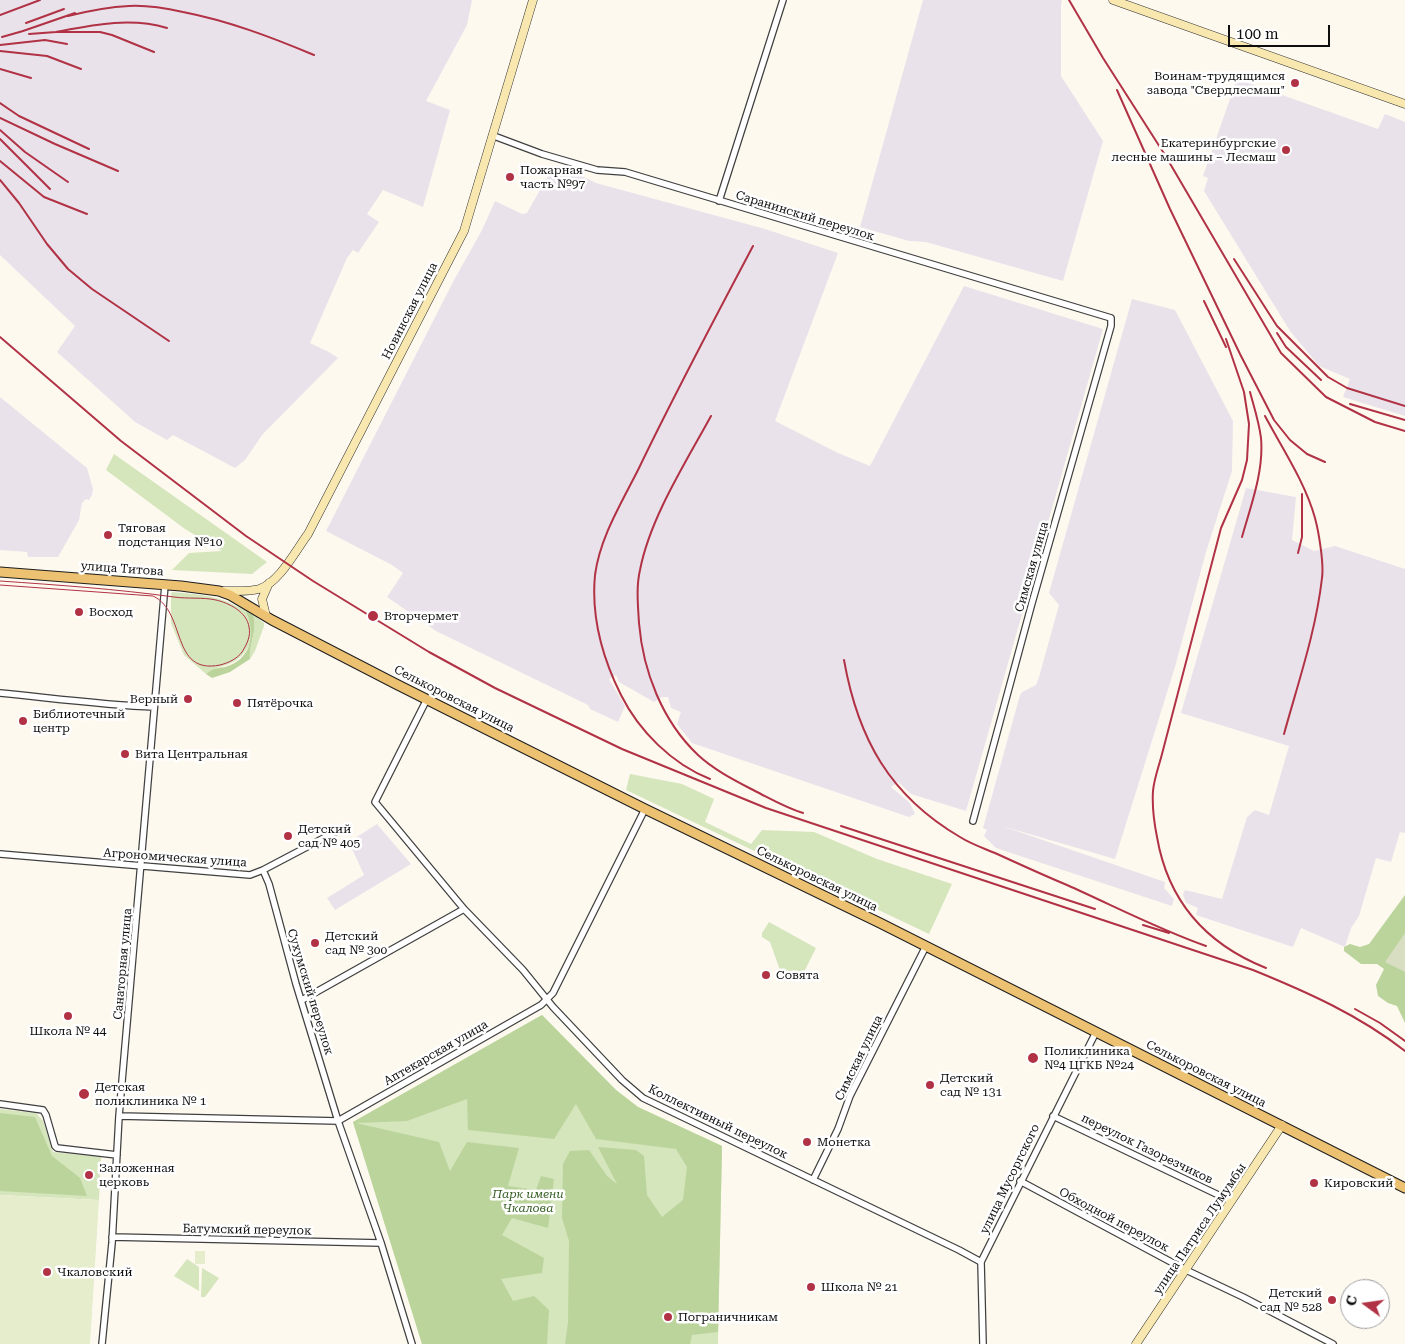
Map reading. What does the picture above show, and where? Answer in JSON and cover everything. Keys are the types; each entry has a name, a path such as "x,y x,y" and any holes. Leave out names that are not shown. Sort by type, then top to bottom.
{"main road":[{"name":"Новинская улица","path":"242,591 259,589 269,583 287,564 308,534 464,231 494,136 533,0"},
{"path":"1113,0 1405,104"},
{"name":"улица Титова","path":"0,572 219,591 242,591"},
{"path":"266,616 262,599 269,583"},
{"name":"Селькоровская улица","path":"219,591 230,595 266,616 427,700 926,946 1405,1188"},
{"name":"улица Патриса Лумумбы","path":"1136,1344 1282,1126"}],"street":[{"path":"719,201 783,0"},
{"name":"Саранинский переулок","path":"494,136 542,154 588,168 625,172 1111,318"},
{"name":"Симская улица","path":"973,821 1035,593 1111,326 1111,318"},
{"name":"Санаторная улица","path":"102,1344 112,1237 119,1116 165,585"},
{"path":"0,693 115,706 154,707"},
{"name":"Коллективный переулок","path":"427,700 375,802 464,909 523,970 547,1000 622,1080 643,1098 981,1262"},
{"name":"Аптекарская улица","path":"338,1121 547,1000 553,993 645,809"},
{"name":"Агрономическая улица","path":"0,854 250,875 339,830"},
{"name":"Сухумский переулок","path":"263,870 338,1121 381,1243 412,1344"},
{"path":"302,1000 464,909"},
{"name":"Симская улица","path":"813,1180 838,1129 850,1096 926,946"},
{"name":"улица Мусоргского","path":"982,1344 981,1262 1096,1032"},
{"path":"0,1104 43,1110 57,1148 117,1154"},
{"path":"119,1116 338,1121"},
{"name":"переулок Газорезчиков","path":"1053,1116 1231,1201"},
{"name":"Обходной переулок","path":"1020,1181 1186,1270 1243,1297 1333,1344"},
{"name":"Батумский переулок","path":"112,1237 381,1243"}],"shaded area":[{"path":"0,0 472,0 467,25 426,101 450,110 423,207 383,190 367,214 379,222 358,253 353,250 347,258 310,343 338,358 262,435 245,460 235,468 173,435 167,440 135,422 57,352 75,326 0,255"},
{"path":"923,0 1062,0 1061,76 1103,141 1063,281 926,242 909,241 860,227"},
{"path":"1237,79 1378,129 1385,114 1405,122 1405,416 1343,397 1350,379 1319,366 1290,331 1204,191 1208,178 1203,176"},
{"path":"553,167 569,170 596,183 765,229 838,253 775,421 838,453 870,466 964,286 1103,329 966,811 911,794 898,782 891,787 910,803 915,814 909,817 692,743 677,724 681,712 671,708 668,697 662,697 654,702 619,682 616,675 609,679 625,706 618,722 590,709 588,705 436,631 387,597 403,573 392,565 326,531 454,280 482,230 495,201 522,214 527,213"},
{"path":"1132,299 1175,310 1233,421 1232,471 1206,552 1175,667 1115,859 1002,826 1165,882 1164,888 1174,899 1172,906 996,848 984,836 987,830 983,828 1020,695 1036,685 1039,677 1059,605 1049,593"},
{"path":"0,397 87,468 93,489 92,495 89,500 86,499 82,503 79,520 58,557 28,557 27,552 0,550"},
{"path":"1246,488 1296,497 1292,540 1314,551 1335,546 1405,569 1405,833 1400,832 1391,862 1376,858 1359,916 1351,928 1345,947 1301,928 1293,947 1196,915 1198,908 1186,903 1183,895 1185,890 1222,899 1247,817 1255,810 1269,815 1289,746 1181,713"},
{"path":"377,824 411,864 335,910 327,898 364,875 349,842"}],"green space":[{"path":"114,454 267,562 252,574 172,570 189,553 222,551 185,529 106,470"},
{"path":"172,592 213,597 245,610 249,615 252,625 252,637 245,652 232,663 206,674 184,655 171,623"},
{"path":"246,611 253,615 254,621 250,659 230,672 212,678 206,674 209,671 236,662 243,657 247,650 251,635"},
{"path":"253,615 264,623 264,626 250,659 255,626"},
{"path":"630,774 682,784 714,799 705,822 751,844 762,830 814,832 877,859 952,884 929,934 626,790"},
{"path":"1405,895 1405,1023 1397,1006 1388,1003 1378,996 1376,985 1384,969 1377,964 1361,964 1344,951 1344,947 1350,944 1360,947 1369,944"},
{"path":"769,922 816,948 800,980 797,981 781,973 770,942 762,937 762,933"},
{"path":"1405,933 1405,972 1385,962"},
{"name":"Парк имени Чкалова","path":"542,1015 616,1090 638,1107 722,1146 718,1344 422,1344 353,1122"},
{"name":"Парк имени Чкалова","path":"542,1015 616,1090 638,1107 722,1146 718,1332 692,1335 690,1344 565,1344 568,1322 569,1241 562,1218 563,1164 570,1151 589,1150 607,1176 617,1184 598,1147 636,1150 644,1156 647,1195 662,1217 683,1200 687,1167 676,1149 596,1139 576,1104 554,1139 468,1130 467,1099 407,1121 356,1123 439,1142 450,1171 467,1142 519,1148 508,1186 536,1190 541,1176 554,1179 548,1228 512,1218 502,1235 544,1258 542,1273 501,1279 513,1301 534,1296 549,1310 547,1344 422,1344 353,1122"},
{"path":"0,1109 36,1113 43,1121 53,1152 101,1157 99,1200 0,1195"},
{"path":"0,1113 35,1117 52,1156 80,1178 87,1196 0,1191"},
{"name":"Чкаловский","path":"0,1195 99,1200 90,1344 0,1344"},
{"path":"195,1251 205,1251 205,1264 195,1264"},
{"path":"187,1259 199,1267 199,1291 174,1276"},
{"path":"202,1268 219,1278 205,1297 201,1297"}],"tram line":[{"path":"0,581 87,587 179,598 216,600 232,606 245,617 248,622 249,637 242,652 235,659 220,665 204,666 193,661 186,652 171,615 164,604 153,596 0,585"}],"railway":[{"path":"0,15 40,0"},
{"path":"1069,0 1103,58 1165,155 1281,353 1326,397 1375,422 1405,431"},
{"path":"68,16 121,7 163,8 233,25 314,55"},
{"path":"26,23 64,9"},
{"path":"2,37 75,13"},
{"path":"154,52 100,32 56,32 112,23 139,23 167,28"},
{"path":"29,34 56,32"},
{"path":"0,45 45,40 67,44"},
{"path":"0,51 47,56 81,69"},
{"path":"0,69 31,78"},
{"path":"1117,90 1170,209 1274,420 1290,440 1307,454 1325,462"},
{"path":"0,103 19,116 89,149"},
{"path":"0,118 118,171"},
{"path":"0,130 25,152 68,182"},
{"path":"0,139 50,189"},
{"path":"0,161 44,197 87,214"},
{"path":"0,180 19,203 47,244 68,269 92,289 169,341"},
{"path":"710,779 683,765 658,745 628,708 609,667 600,637 595,606 595,575 602,547 612,520 753,246"},
{"path":"1234,259 1277,326 1328,377 1347,388 1405,406"},
{"path":"1204,301 1226,347"},
{"path":"1277,333 1286,347 1321,380"},
{"path":"0,337 121,441 246,536 313,581 429,652 495,688 622,749 766,808 1253,970 1351,1015 1405,1051"},
{"path":"1226,339 1244,392 1249,424 1247,460 1242,480 1221,528 1155,777 1153,808 1162,860 1170,881 1193,918 1225,946 1266,968"},
{"path":"1242,537 1261,463 1261,438 1250,392"},
{"path":"1350,404 1405,420"},
{"path":"711,416 660,511 645,550 639,576 638,596 639,623 645,659 656,694 665,711 685,742 698,755 711,766 733,779 791,809 803,813"},
{"path":"1265,416 1299,478 1311,505 1321,548 1322,578 1319,598 1306,657 1284,734"},
{"path":"1298,553 1302,537 1302,494"},
{"path":"844,660 850,689 868,740 896,784 935,821 973,844 1153,925 1206,946"},
{"path":"841,826 1095,909"},
{"path":"1143,925 1169,933"},
{"path":"1355,1009 1380,1023 1405,1041"}],"place":[{"name":"Воинам-трудящимся завода \"Свердлесмаш\"","path":"1295,83"},
{"name":"Екатеринбургские лесные машины – Лесмаш","path":"1286,150"},
{"name":"Пожарная часть №97","path":"510,177"},
{"name":"Тяговая подстанция №10","path":"108,535"},
{"name":"Восход","path":"79,612"},
{"name":"Вторчермет","path":"373,616"},
{"name":"Верный","path":"188,699"},
{"name":"Пятёрочка","path":"237,703"},
{"name":"Библиотечный центр","path":"23,721"},
{"name":"Вита Центральная","path":"125,754"},
{"name":"Детский сад № 405","path":"288,836"},
{"name":"Детский сад № 300","path":"315,943"},
{"name":"Совята","path":"766,975"},
{"name":"Школа № 44","path":"68,1016"},
{"name":"Поликлиника №4 ЦГКБ №24","path":"1033,1058"},
{"name":"Детский сад № 131","path":"930,1085"},
{"name":"Детская поликлиника № 1","path":"84,1094"},
{"name":"Монетка","path":"807,1142"},
{"name":"Заложенная церковь","path":"89,1175"},
{"name":"Кировский","path":"1314,1183"},
{"name":"Чкаловский","path":"47,1272"},
{"name":"Школа № 21","path":"811,1287"},
{"name":"Детский сад № 528","path":"1332,1300"},
{"name":"Пограничникам","path":"668,1317"}]}
